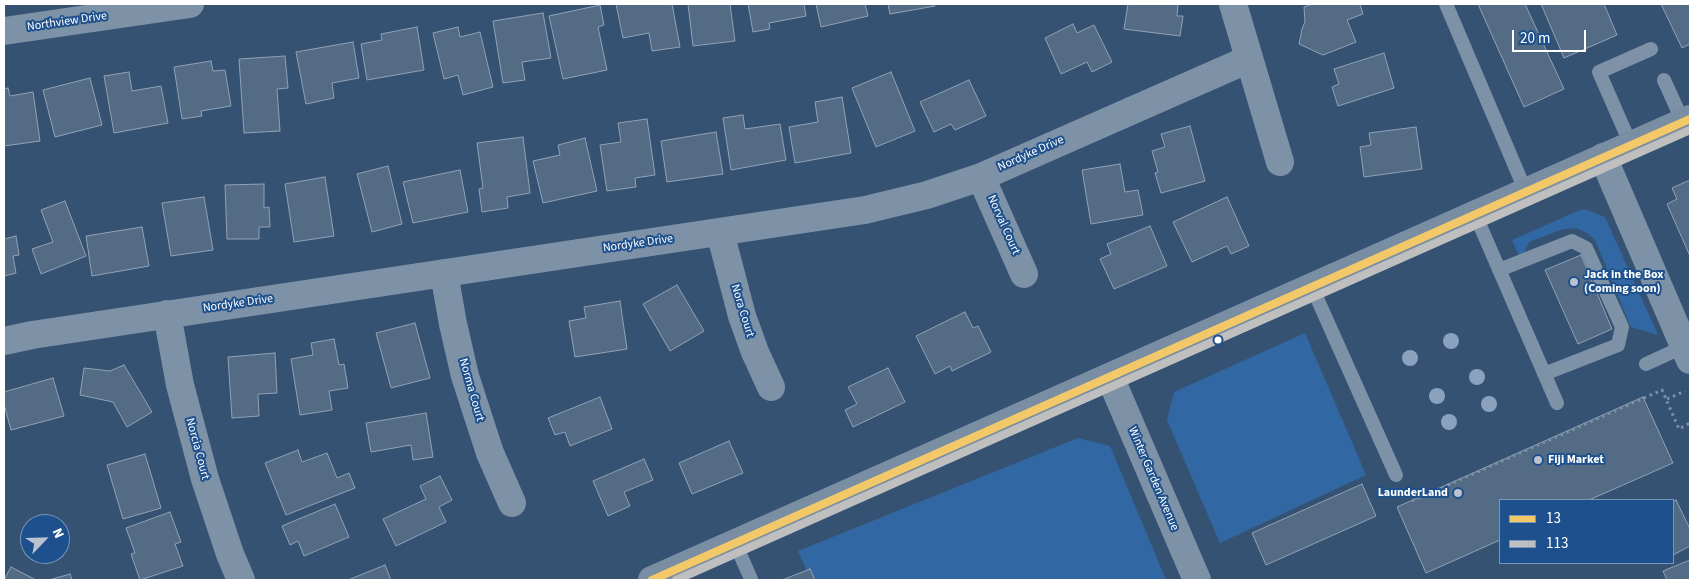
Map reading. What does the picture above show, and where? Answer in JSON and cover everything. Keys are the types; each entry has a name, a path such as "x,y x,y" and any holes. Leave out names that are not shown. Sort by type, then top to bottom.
{"main road":[{"path":"652,580 690,573 735,543 1686,120"}],"street":[{"name":"Northview Drive","path":"4,31 190,4"},
{"path":"1233,4 1280,162"},
{"name":"Nordyke Drive","path":"4,341 166,314 865,210 927,195 981,176 1249,59"},
{"path":"1604,157 1687,353"},
{"name":"Norval Court","path":"981,176 1024,274"},
{"name":"Nora Court","path":"720,232 742,316 754,352 771,387"},
{"name":"Norma Court","path":"444,273 465,376 490,453 512,503"},
{"name":"Norcia Court","path":"166,314 180,385 205,479 230,554 241,580"},
{"name":"Winter Garden Avenue","path":"1110,377 1197,580"}],"lane":[{"path":"1446,4 1526,192"},
{"path":"1631,145 1599,72 1651,49"},
{"path":"1664,80 1686,120"},
{"path":"1475,214 1557,403"},
{"path":"1499,270 1572,240 1586,248 1622,327 1618,345 1544,374"},
{"path":"1312,287 1396,475"},
{"path":"1646,364 1687,353"},
{"path":"735,543 751,579"}],"path":[{"path":"1412,502 1662,390 1679,429 1690,424"},
{"path":"1667,399 1685,391"}],"shaded area":[{"path":"1580,210 1588,210 1605,217 1658,335 1631,327 1595,240 1587,233 1576,228 1563,229 1529,242 1524,254 1519,256 1512,240"},
{"path":"1305,333 1366,475 1220,543 1167,420 1174,392"},
{"path":"1078,438 1110,446 1166,580 811,580 798,551"}],"building":[{"path":"616,4 672,4 680,47 652,51 649,33 623,38"},
{"path":"688,4 730,4 735,41 693,46"},
{"path":"748,4 804,4 806,16 769,23 770,29 753,32"},
{"path":"816,4 865,4 868,16 821,27"},
{"path":"888,4 935,4 935,6 890,14"},
{"path":"1128,4 1178,4 1177,16 1183,16 1180,36 1124,29"},
{"path":"1313,4 1360,4 1363,14 1347,20 1356,42 1323,55 1299,44 1305,22 1304,7"},
{"path":"1478,4 1525,4 1564,89 1524,107"},
{"path":"1541,4 1604,4 1617,35 1564,58"},
{"path":"1661,4 1690,4 1690,44 1682,48"},
{"path":"600,5 604,25 598,27 607,70 563,79 549,16"},
{"path":"543,13 551,58 522,62 525,80 503,83 493,21"},
{"path":"1073,24 1077,33 1094,25 1112,62 1092,72 1087,62 1061,74 1045,38"},
{"path":"417,27 424,70 367,80 361,44 382,40 381,34"},
{"path":"458,27 460,37 480,32 493,87 463,95 458,75 444,79 433,33"},
{"path":"353,42 359,78 332,83 334,98 306,104 296,52"},
{"path":"1384,53 1394,88 1338,106 1332,87 1339,84 1334,69"},
{"path":"285,56 288,88 277,89 280,131 244,133 239,59"},
{"path":"211,61 213,71 225,70 231,106 201,111 202,116 182,119 174,67"},
{"path":"129,72 132,91 161,86 168,123 114,133 104,76"},
{"path":"891,72 915,131 876,147 852,88"},
{"path":"90,78 102,125 55,137 43,90"},
{"path":"969,80 986,116 955,130 951,124 934,132 920,102"},
{"path":"8,88 10,96 33,92 40,141 4,146 4,89"},
{"path":"842,97 851,153 795,163 789,127 818,122 815,102"},
{"path":"743,115 745,129 780,124 786,160 731,170 723,118"},
{"path":"647,119 655,175 635,178 636,187 607,191 600,145 621,142 618,123"},
{"path":"1190,126 1205,181 1161,193 1155,173 1158,172 1152,151 1165,147 1161,134"},
{"path":"1416,127 1422,169 1364,177 1360,147 1371,145 1369,133"},
{"path":"716,132 723,174 667,182 661,141"},
{"path":"523,137 530,193 507,197 508,208 482,212 479,189 483,188 477,143"},
{"path":"585,138 597,191 543,203 533,161 560,155 558,145"},
{"path":"1120,164 1125,192 1138,190 1143,215 1091,224 1082,170"},
{"path":"388,166 402,224 372,232 357,174"},
{"path":"460,170 468,212 413,223 403,182"},
{"path":"325,177 334,236 294,242 285,184"},
{"path":"1690,180 1690,256 1667,204 1677,199 1672,188"},
{"path":"264,184 264,208 269,207 270,227 259,227 259,239 227,239 225,185"},
{"path":"204,197 213,250 171,256 162,203"},
{"path":"1227,197 1249,246 1231,254 1227,246 1192,262 1173,222"},
{"path":"65,201 86,256 41,274 32,249 53,242 41,210"},
{"path":"1150,226 1167,266 1114,289 1100,259 1111,254 1107,244"},
{"path":"142,227 149,266 92,276 86,236"},
{"path":"16,236 19,255 13,256 16,273 4,276 4,239"},
{"path":"1581,255 1612,329 1578,344 1545,270"},
{"path":"677,285 704,331 670,351 643,304"},
{"path":"620,301 627,349 575,357 569,321 586,318 584,307"},
{"path":"965,312 973,328 978,326 991,352 952,371 950,366 935,374 916,336"},
{"path":"415,323 430,378 391,388 376,333"},
{"path":"334,339 339,365 344,364 348,388 329,391 332,410 300,415 291,359 313,355 311,343"},
{"path":"275,353 277,393 258,394 259,416 232,418 228,357"},
{"path":"124,365 152,412 127,427 113,402 80,395 84,368 110,371"},
{"path":"888,368 905,402 853,427 845,410 857,404 848,387"},
{"path":"53,378 64,416 11,430 4,404 4,392"},
{"path":"600,397 612,429 570,446 565,432 555,435 548,418"},
{"path":"1643,397 1673,463 1591,499 1499,499 1499,540 1426,573 1397,507"},
{"path":"426,413 433,457 413,460 411,445 371,452 366,423"},
{"path":"729,441 743,473 692,494 679,463"},
{"path":"298,450 302,462 327,453 337,478 349,473 355,488 286,515 265,463"},
{"path":"145,454 161,508 123,519 107,465"},
{"path":"644,459 653,480 624,492 630,506 608,516 593,481"},
{"path":"440,476 452,500 439,507 446,522 396,546 383,519 426,499 420,486"},
{"path":"1362,484 1376,516 1266,565 1252,533"},
{"path":"1676,500 1690,529 1690,546 1674,554 1674,501"},
{"path":"335,504 349,537 304,556 298,541 290,545 282,526"},
{"path":"170,512 181,542 175,544 183,566 140,580 131,554 135,553 126,528"},
{"path":"1690,560 1690,580 1667,580 1663,571"},
{"path":"385,565 391,580 348,580"},
{"path":"11,567 36,580 4,580"},
{"path":"810,569 815,580 782,580"},
{"path":"70,574 72,580 49,580"}],"transit line":[{"name":"13","path":"652,580 1690,119"},
{"name":"113","path":"676,580 1690,130"}],"place":[{"name":"Jack in the Box (Coming soon)","path":"1574,282"},
{"name":"Fiji Market","path":"1538,460"},
{"name":"LaunderLand","path":"1458,493"}]}
